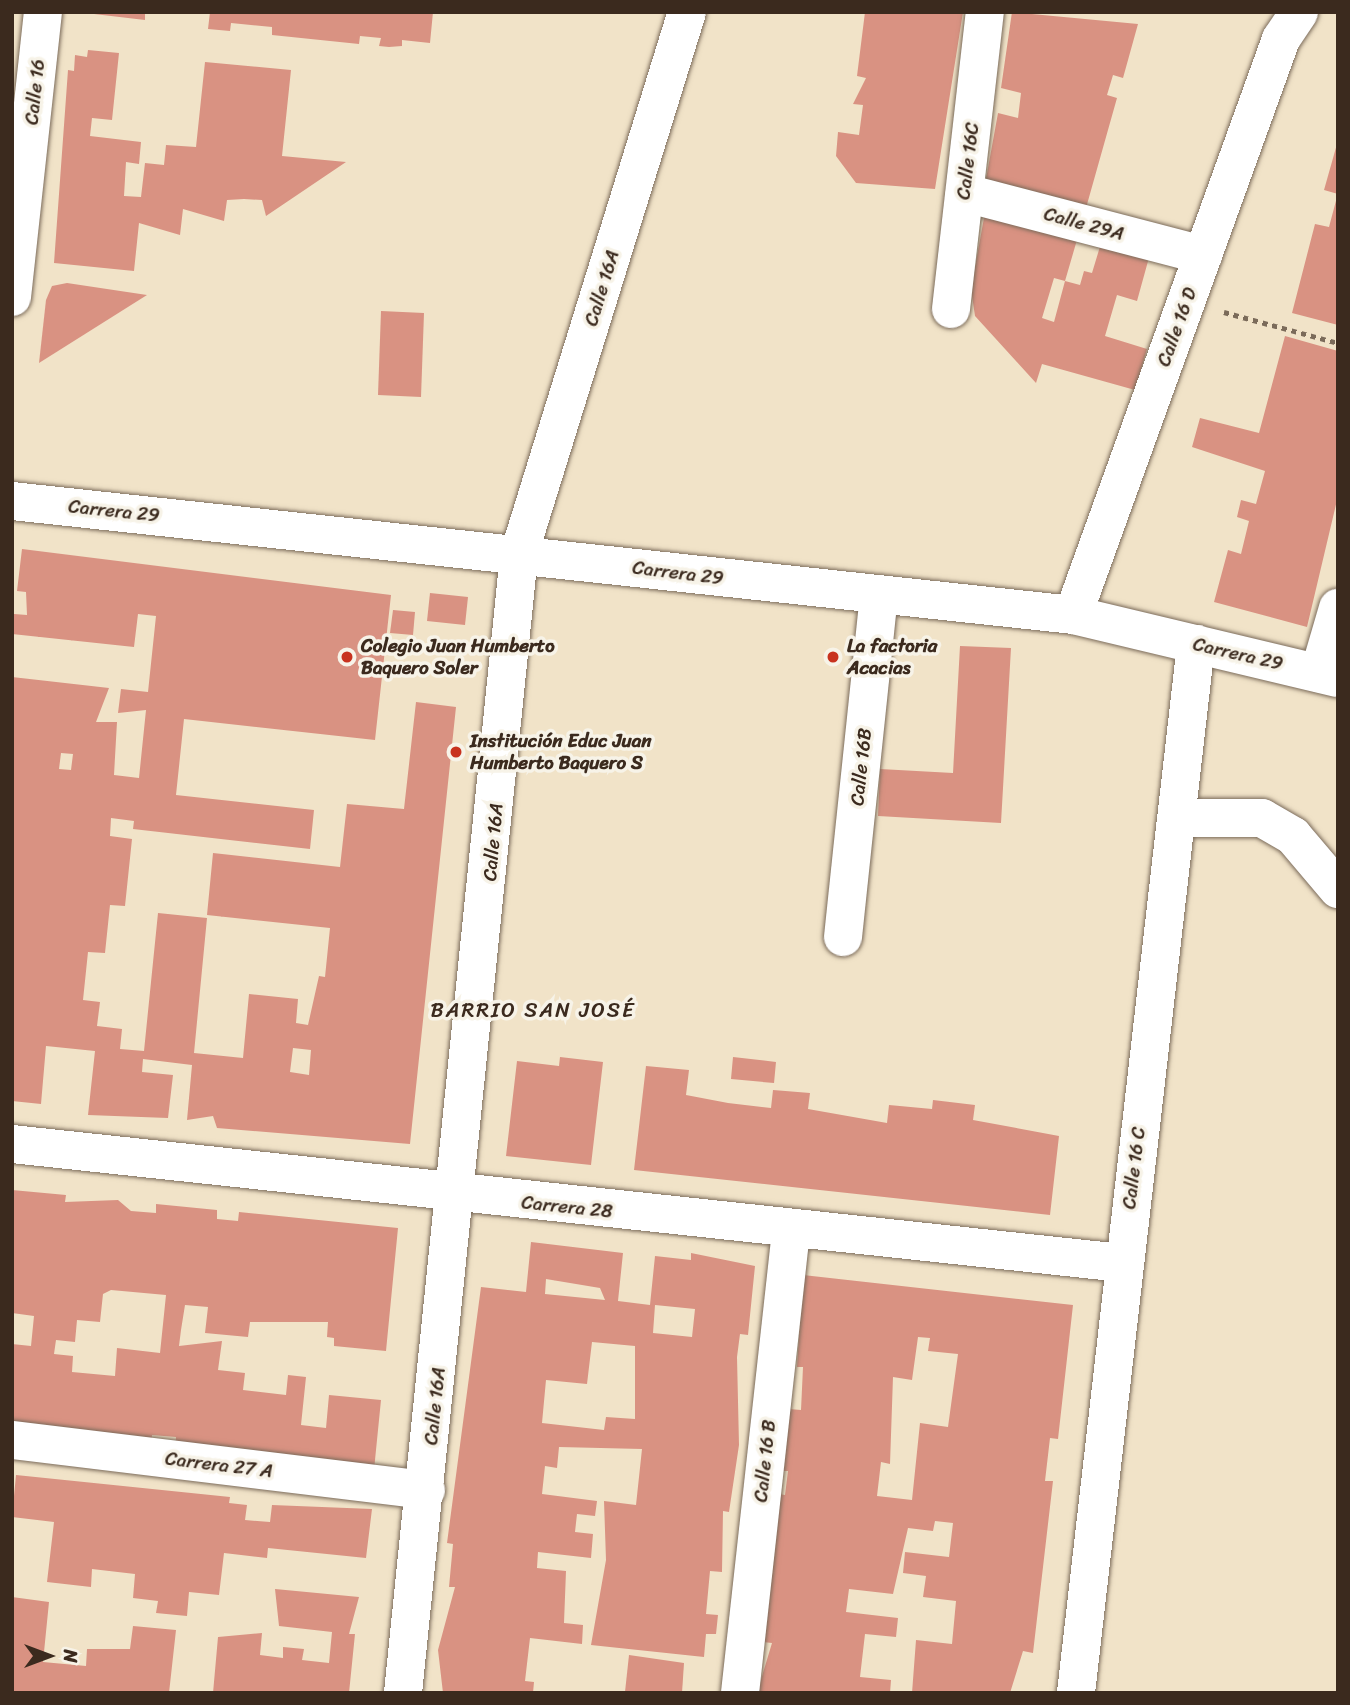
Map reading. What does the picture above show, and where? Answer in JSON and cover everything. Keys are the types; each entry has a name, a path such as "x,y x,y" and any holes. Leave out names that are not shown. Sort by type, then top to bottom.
{"street":[{"name":"Calle 16","path":"12,297 43,12"},
{"name":"Calle 16A","path":"403,1693 456,1196 519,554 687,12"},
{"name":"Calle 16C","path":"951,309 985,12"},
{"name":"Calle 16 D","path":"1073,615 1187,302 1285,21"},
{"name":"Calle 29A","path":"965,193 1203,255"},
{"name":"Carrera 29","path":"12,500 519,554 879,597 1073,615 1328,676"},
{"name":"Calle 16B","path":"843,937 879,597"},
{"path":"1328,676 1338,608"},
{"name":"Calle 16 C","path":"1076,1693 1122,1263 1179,818 1196,644"},
{"path":"1179,818 1262,818 1293,836 1338,889"},
{"name":"Carrera 28","path":"12,1144 456,1196 1122,1263"},
{"name":"Calle 16 B","path":"740,1693 790,1229"},
{"name":"Carrera 27 A","path":"12,1440 426,1490"}],"path":[{"path":"1187,302 1338,343"}],"building":[{"path":"77,12 166,12 145,14 145,20"},
{"path":"210,12 433,12 430,43 402,40 402,46 389,47 379,46 381,38 360,36 359,44 272,35 272,27 231,23 230,31 208,29"},
{"path":"865,12 963,12 935,189 856,183 836,156 838,132 859,135 863,105 853,104 866,78 857,76"},
{"path":"1012,12 1138,24 1123,78 1113,75 1107,95 1117,98 1086,208 986,179 998,113 1018,118 1021,93 1001,88"},
{"path":"88,50 119,53 112,120 92,118 90,136 141,142 139,164 126,162 124,196 141,197 145,163 164,165 166,145 196,147 205,62 291,70 282,156 346,162 266,216 262,200 244,199 227,200 224,221 183,209 180,235 139,223 134,271 54,263 68,70 74,71 75,55 87,57"},
{"path":"1338,144 1338,194 1324,190"},
{"path":"1337,197 1338,325 1292,313 1315,224 1329,227"},
{"path":"986,207 1079,233 1065,281 1080,285 1084,271 1092,273 1102,240 1150,254 1137,301 1117,295 1105,336 1147,349 1135,390 1042,364 1036,383 975,316 971,289","holes":["1054,278 1065,281 1054,322 1042,318"]},
{"path":"67,283 147,295 39,363 46,300 52,286"},
{"path":"381,311 424,313 421,397 378,395"},
{"path":"1285,336 1338,351 1338,496 1307,627 1214,602 1228,550 1241,554 1249,521 1237,517 1241,500 1256,504 1265,471 1192,447 1200,418 1259,433"},
{"path":"22,549 391,595 375,740 184,719 176,795 314,810 310,849 133,829 134,821 111,818 110,836 132,839 125,906 110,905 105,953 88,952 83,1000 100,1002 97,1026 122,1029 120,1049 144,1051 158,913 207,918 194,1053 243,1058 249,994 298,999 296,1023 308,1025 319,976 325,977 330,928 207,915 213,853 340,867 347,804 404,809 416,702 456,707 410,1144 217,1128 213,1116 187,1120 192,1065 143,1059 142,1072 173,1075 168,1118 88,1115 95,1051 46,1046 41,1104 12,1101 12,677 109,688 96,722 117,722 114,775 139,778 146,710 118,713 121,689 148,692 156,616 138,614 134,647 12,634 14,614 27,615 26,592 17,591","holes":["61,753 73,754 71,770 59,769","293,1048 311,1050 309,1075 290,1072"]},
{"path":"430,593 468,597 465,625 427,621"},
{"path":"393,610 415,612 413,635 390,633"},
{"path":"960,646 1011,648 1001,823 878,816 880,769 953,773"},
{"path":"560,1057 603,1062 591,1165 506,1156 517,1061 559,1066"},
{"path":"733,1057 776,1062 774,1083 731,1079"},
{"path":"646,1066 689,1070 686,1095 771,1108 773,1090 810,1093 808,1109 887,1123 889,1105 932,1109 933,1100 975,1105 973,1120 1059,1136 1050,1215 634,1170"},
{"path":"12,1190 66,1195 65,1202 118,1200 131,1211 156,1213 156,1204 217,1210 217,1219 238,1221 239,1212 398,1228 386,1351 334,1346 334,1338 327,1337 328,1322 250,1322 248,1337 205,1333 208,1307 185,1305 179,1346 222,1341 218,1370 245,1373 243,1390 286,1395 288,1375 306,1377 301,1425 326,1428 329,1395 381,1400 374,1470 175,1450 176,1437 152,1435 151,1447 12,1434 12,1344 31,1346 34,1316 12,1313","holes":["111,1290 166,1295 160,1353 117,1348 115,1376 72,1372 73,1356 54,1354 56,1340 75,1342 77,1320 100,1322 103,1294"]},
{"path":"531,1242 623,1253 618,1301 650,1305 655,1256 691,1260 691,1253 755,1266 748,1335 740,1334 737,1357 739,1445 729,1512 723,1511 722,1572 710,1571 706,1614 718,1615 716,1634 706,1634 704,1657 591,1645 606,1560 604,1501 636,1505 642,1449 559,1447 557,1468 545,1466 542,1494 597,1501 595,1516 577,1514 575,1532 593,1534 591,1558 538,1552 537,1568 566,1571 564,1623 583,1625 582,1644 530,1638 525,1681 534,1682 533,1693 443,1693 438,1650 455,1587 449,1587 453,1544 447,1543 481,1287 526,1292","holes":["546,1279 600,1288 605,1300 545,1294","655,1305 695,1309 692,1337 653,1333","592,1342 635,1346 635,1419 606,1417 604,1430 542,1423 546,1380 587,1384"]},
{"path":"803,1275 1073,1305 1058,1439 1050,1438 1045,1481 1053,1481 1033,1653 1023,1651 1010,1693 912,1693 916,1640 952,1644 956,1601 923,1597 926,1576 903,1573 905,1552 949,1557 953,1523 935,1521 933,1531 908,1528 893,1594 849,1589 846,1612 898,1618 896,1637 865,1634 860,1677 891,1680 890,1693 757,1693 772,1643 763,1642 779,1494 785,1495 788,1471 782,1471 789,1409 801,1410 803,1367 797,1367","holes":["918,1337 930,1338 928,1351 958,1354 948,1427 920,1423 912,1500 877,1496 881,1462 890,1464 893,1377 912,1380"]},
{"path":"16,1475 230,1497 229,1503 247,1505 245,1520 270,1522 272,1505 372,1509 366,1558 268,1548 267,1558 224,1553 219,1595 189,1592 187,1616 156,1613 158,1601 133,1598 135,1574 92,1569 91,1587 47,1582 54,1522 12,1517"},
{"path":"275,1589 359,1597 349,1634 355,1634 349,1693 213,1693 218,1637 262,1633 260,1655 283,1658 283,1647 304,1649 302,1660 329,1663 332,1632 279,1626"},
{"path":"12,1597 49,1602 43,1662 86,1666 87,1649 130,1649 133,1626 176,1630 169,1693 12,1693"},
{"path":"629,1655 684,1663 682,1693 625,1692"}],"place":[{"name":"Colegio Juan Humberto Baquero Soler","path":"347,657"},
{"name":"La factoria Acacias","path":"833,657"},
{"name":"Institución Educ Juan Humberto Baquero S","path":"456,752"}],"district":[{"name":"BARRIO SAN JOSÉ","path":"533,1010"}]}
